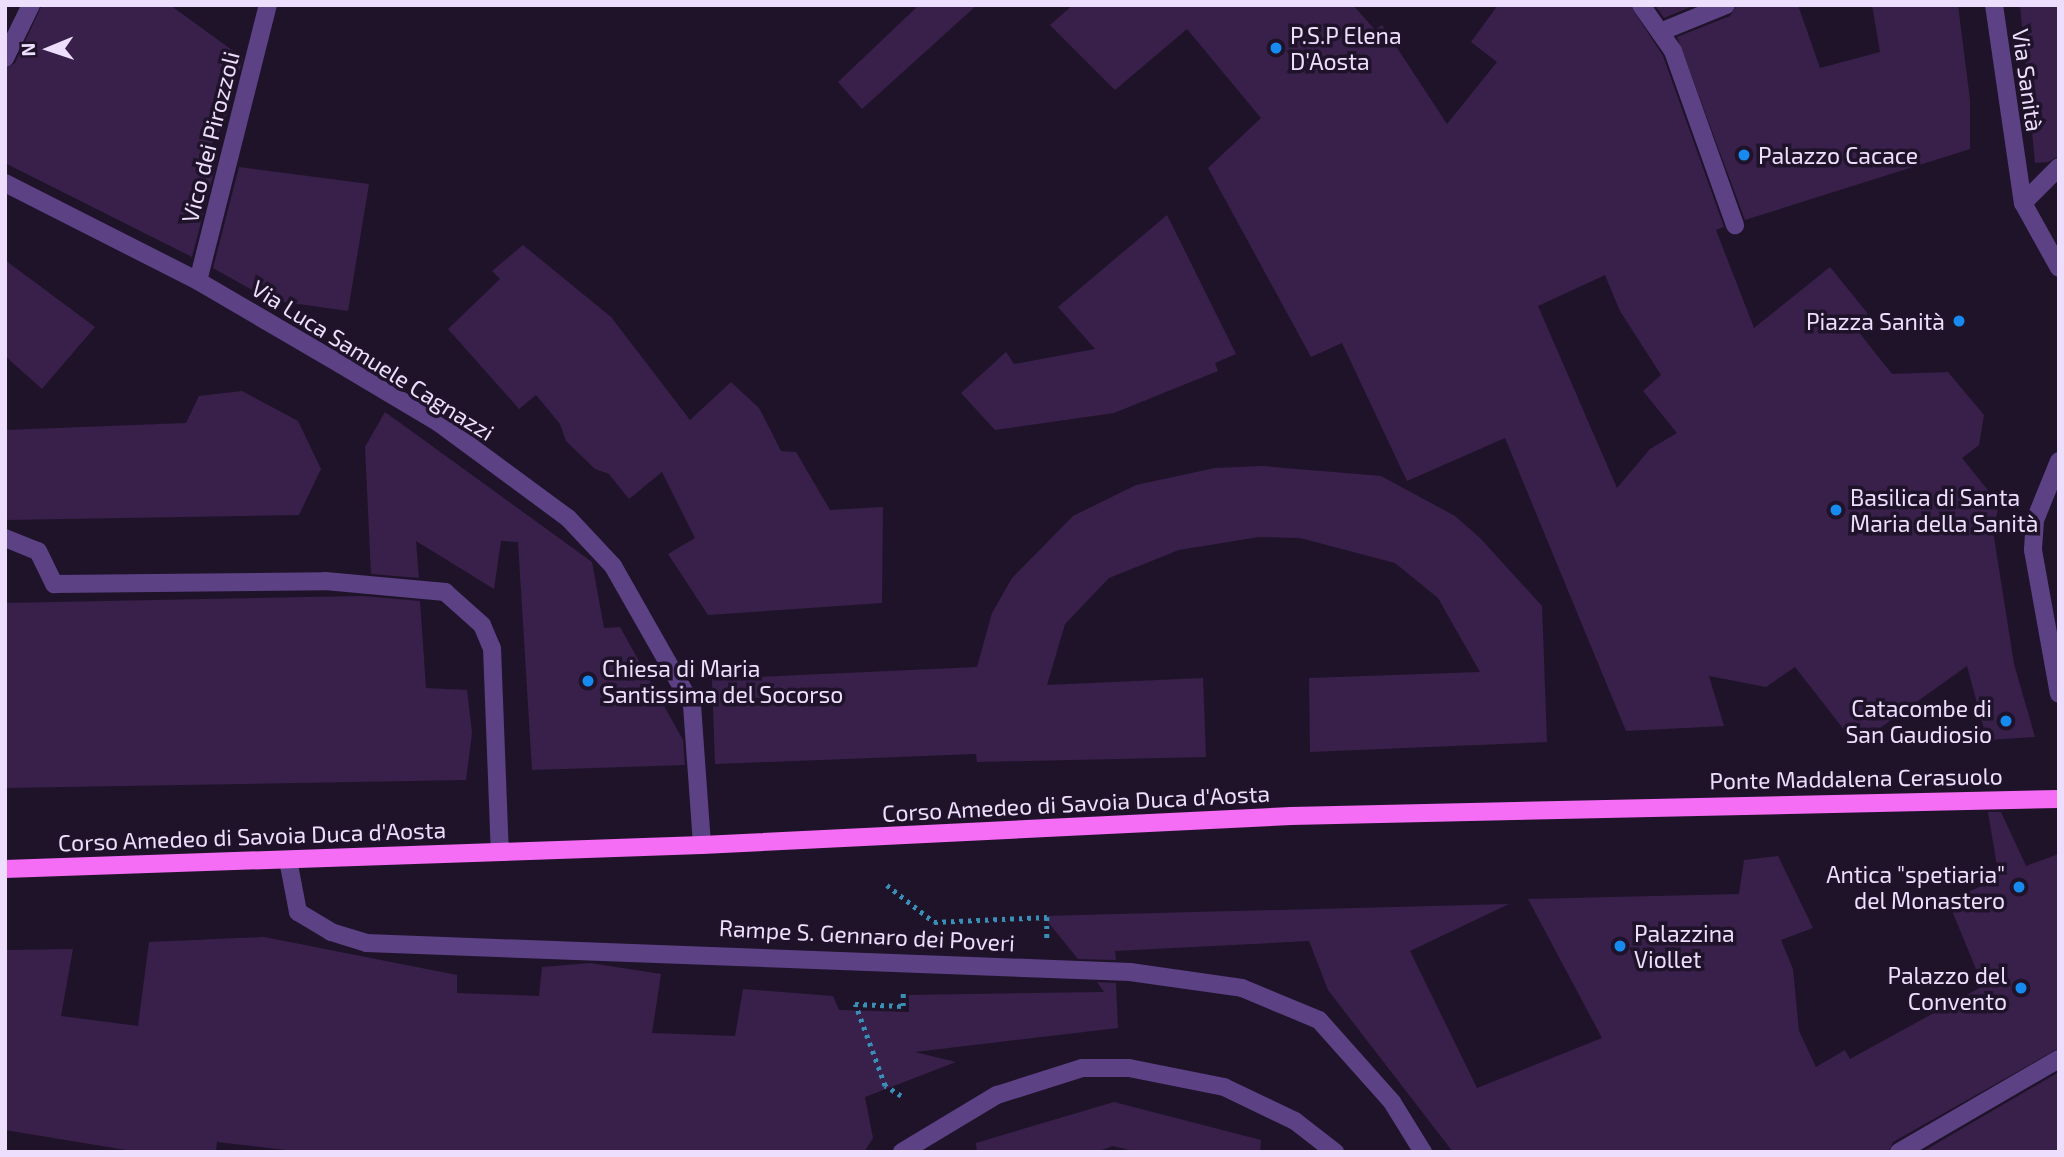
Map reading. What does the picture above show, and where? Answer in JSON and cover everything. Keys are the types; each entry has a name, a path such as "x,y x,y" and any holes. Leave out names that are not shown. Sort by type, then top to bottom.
{"main road":[{"name":"Ponte Maddalena Cerasuolo","path":"1654,805 2059,799"},
{"name":"Corso Amedeo di Savoia Duca d'Aosta","path":"5,869 702,845 1654,805"}],"street":[{"path":"5,58 31,5"},
{"name":"Vico dei Pirozzoli","path":"198,281 268,5"},
{"path":"1641,5 1673,51 1735,225"},
{"path":"1660,32 1726,5"},
{"name":"Via Sanità","path":"1994,5 2023,203"},
{"path":"2059,167 2023,203 2059,268"},
{"name":"Via Luca Samuele Cagnazzi","path":"5,183 198,281 439,423 568,518 613,566 692,705 702,845"},
{"path":"2059,461 2043,494 2033,550 2059,694"},
{"path":"5,538 38,551 54,584 325,581 444,592 482,625 492,648 500,852"},
{"name":"Rampe S. Gennaro dei Poveri","path":"288,860 298,912 331,932 366,943 1130,972 1242,988 1319,1020 1391,1102 1423,1152"},
{"path":"1899,1152 2059,1059"},
{"path":"902,1152 997,1095 1094,1068 1167,1072 1224,1087 1295,1121 1335,1152"}],"path":[{"path":"887,885 934,922 1047,917 1047,941 1034,941"},
{"path":"901,1096 885,1086 855,1004 903,1006"}],"building":[{"path":"42,5 170,5 243,58 224,123 201,162 216,164 192,257 5,163 5,69 15,63"},
{"path":"919,5 977,5 862,109 838,82"},
{"path":"1073,5 1353,5 1375,30 1382,25 1447,124 1497,62 1471,42 1498,5 1630,5 1663,56 1724,227 1716,230 1754,328 1830,267 1868,314 1854,326 1892,374 1948,372 1984,415 1979,445 1962,458 1999,504 1993,531 2014,664 2035,737 1987,740 1967,666 1856,745 1795,667 1766,687 1709,676 1724,726 1626,731 1505,438 1407,481 1342,343 1311,357 1208,168 1261,118 1187,29 1115,90 1050,25","holes":["1605,275 1620,311 1661,375 1643,391 1677,433 1650,449 1617,488 1538,306"]},
{"path":"1655,5 1695,5 1664,18"},
{"path":"1737,5 1798,5 1820,68 1880,52 1872,5 1958,5 1970,100 1970,149 1745,220 1677,37 1730,16"},
{"path":"2020,5 2059,5 2059,156 2048,162 2035,163"},
{"path":"239,167 369,184 348,311 270,300 213,268"},
{"path":"1167,215 1236,354 1215,363 1218,371 1114,413 995,430 961,393 1006,352 1014,364 1095,349 1058,307"},
{"path":"523,245 611,317 690,420 731,382 759,408 781,451 796,452 830,510 883,507 882,603 708,615 668,554 695,538 662,472 629,499 609,474 595,469 566,441 560,424 536,395 519,409 448,329 500,279 492,271"},
{"path":"5,260 95,327 42,389 5,356"},
{"path":"242,391 298,421 321,469 299,515 5,520 5,430 186,423 199,396"},
{"path":"385,412 592,562 604,628 620,627 683,740 685,765 532,770 518,542 501,541 494,589 416,541 419,578 371,574 365,447"},
{"path":"1262,466 1381,476 1455,516 1480,538 1542,606 1547,742 1310,752 1309,678 1480,672 1438,598 1395,563 1300,538 1259,537 1179,550 1109,578 1065,624 1047,685 1203,678 1206,757 977,762 976,754 715,764 712,679 977,667 992,613 1012,578 1073,516 1136,485 1215,468"},
{"path":"362,596 420,601 426,688 467,690 472,733 466,780 5,788 5,603"},
{"path":"1988,812 2001,812 2026,866 2059,854 2059,1048 1893,1142 1888,1152 1453,1152 1328,990 1309,941 1115,951 1116,960 1078,959 1043,916 1509,904 1410,951 1477,1088 1602,1038 1528,899 1739,894 1744,860 1778,856 1813,928 1781,940 1793,969 1799,1031 1816,1067 1845,1050 1850,1059 1983,986 1948,901 1999,878"},
{"path":"264,937 457,975 457,993 539,996 542,967 590,963 661,974 652,1033 735,1036 743,989 833,996 839,1010 909,1012 909,995 1104,992 1097,982 1116,983 1118,1028 915,1052 956,1062 865,1097 873,1138 864,1152 303,1152 217,1142 216,1152 138,1152 5,1130 5,950 73,949 61,1016 138,1026 149,942"},
{"path":"2059,1072 2059,1152 1922,1152"},
{"path":"1114,1102 1261,1140 1260,1152 1137,1152 1113,1146 1096,1152 977,1152 976,1143"}],"place":[{"name":"P.S.P Elena D'Aosta","path":"1276,48"},
{"name":"Palazzo Cacace","path":"1744,155"},
{"name":"Piazza Sanità","path":"1959,321"},
{"name":"Basilica di Santa Maria della Sanità","path":"1836,510"},
{"name":"Chiesa di Maria Santissima del Socorso","path":"588,681"},
{"name":"Catacombe di San Gaudiosio","path":"2006,721"},
{"name":"Antica \"spetiaria\" del Monastero","path":"2019,887"},
{"name":"Palazzina Viollet","path":"1620,946"},
{"name":"Palazzo del Convento","path":"2021,988"}]}
